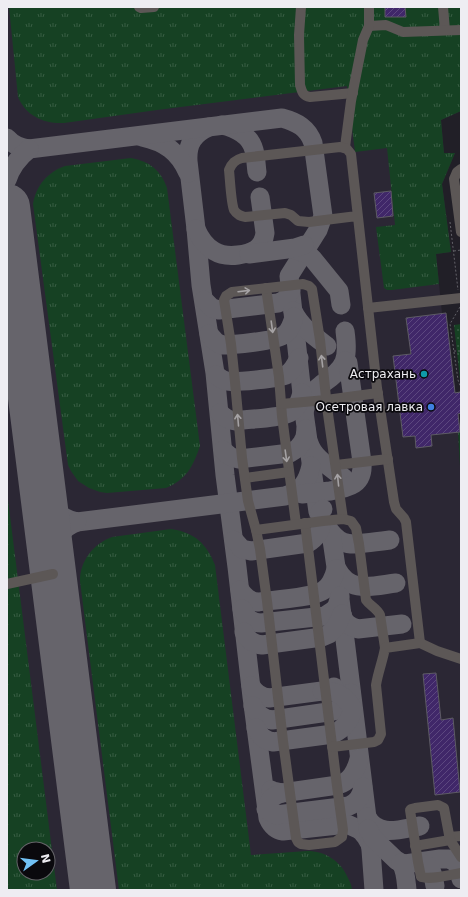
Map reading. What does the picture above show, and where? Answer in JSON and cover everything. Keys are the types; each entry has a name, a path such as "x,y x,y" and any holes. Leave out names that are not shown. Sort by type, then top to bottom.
{"lane":[{"path":"139,7 154,7"},
{"path":"301,7 299,35 300,85 302,92 304,95 310,97 353,93"},
{"path":"345,148 363,40 369,26 369,7"},
{"path":"443,7 445,30"},
{"path":"369,26 386,25 403,32 461,30"},
{"path":"357,216 322,221 301,222 288,213 242,216 236,212 233,205 229,170 237,159 248,157 340,147 345,148 351,154 378,393 396,509 406,522 420,643"},
{"path":"461,169 457,172 454,179 461,232"},
{"path":"266,288 279,378 289,472 301,524 343,830 342,837 335,842 310,845 301,844 296,838 292,814 267,601 256,530 248,501 242,458 231,344 224,300 226,296 232,292 266,288 303,284 309,286 312,290 320,340 326,400 343,519"},
{"path":"368,308 461,298"},
{"path":"281,404 378,393"},
{"path":"336,465 388,459"},
{"path":"245,478 289,472"},
{"path":"256,530 343,519 351,522 356,528 366,600 380,615 385,648 376,685 381,734 378,740 374,742 332,747"},
{"path":"7,584 53,574"},
{"path":"385,648 420,643 437,651 461,659"},
{"path":"461,857 450,839 444,808 442,806 438,805 410,810 421,877 425,878 461,873"},
{"path":"415,846 461,836"}],"path":[{"path":"454,251 461,250"},
{"path":"460,307 450,324 458,380 461,388"},
{"path":"454,351 461,351"}],"shaded area":[{"name":"Астрахань","path":"7,7 461,7 461,111 441,120 444,153 455,153 442,184 451,252 436,254 442,313 446,313 455,392 460,392 461,395 461,413 458,414 458,432 461,466 461,890 7,890"}],"green space":[{"path":"9,7 461,7 461,111 441,120 444,153 455,153 442,184 451,252 436,254 439,284 392,290 387,290 384,288 376,227 395,225 387,148 355,152 347,86 64,123 50,122 36,118 21,104 18,97"},
{"path":"131,158 143,161 154,167 158,171 167,188 200,446 192,466 184,476 166,488 107,493 89,488 78,481 68,465 33,204 37,191 44,180 53,172 65,166"},
{"path":"461,324 461,380 460,380 454,325"},
{"path":"461,431 461,466 460,466 458,432"},
{"path":"7,492 51,841 16,841 16,881 56,881 57,890 7,890"},
{"path":"171,529 186,533 199,540 208,551 215,565 251,855 314,851 326,855 337,862 345,872 352,890 119,890 80,581 82,567 89,554 99,544 112,537"}],"building":[{"path":"385,7 405,7 406,17 385,17"},
{"path":"391,191 393,216 377,218 374,193"},
{"name":"Астрахань","path":"446,313 455,393 460,392 461,395 461,413 458,414 460,432 431,435 432,446 416,448 415,436 403,437 393,356 411,354 406,318"},
{"path":"436,673 441,720 453,718 460,792 435,795 423,674"}],"taxiway":[{"path":"7,138 17,146 29,149 282,118 301,126 308,133 313,143 323,216 318,230 289,276 304,412 318,512"},
{"path":"222,125 237,130 249,140 255,153 257,172"},
{"path":"209,127 199,133 192,140 189,149 188,161 201,285 215,373 225,475 268,818 274,827 283,831 347,824 362,832 370,844"},
{"path":"142,137 158,142 170,149 180,159 188,173"},
{"path":"7,180 16,163 29,149"},
{"path":"196,229 205,244 217,253 235,255 252,251 262,243 265,233 260,197"},
{"path":"249,254 295,248 304,245"},
{"path":"292,249 308,254 313,259 339,291 341,305"},
{"path":"204,300 212,308 219,310 278,303 285,300 291,290"},
{"path":"293,311 304,326 327,346"},
{"path":"209,334 216,342 222,345 264,341 284,335 288,331 294,317"},
{"path":"304,412 306,404 312,393 341,368 346,356 345,331"},
{"path":"216,375 227,381 257,380 282,376 291,372 299,358"},
{"path":"302,494 349,487 361,476 362,462 348,363 345,361"},
{"path":"220,413 223,416 235,421 281,416 291,412 295,408 302,393"},
{"path":"223,450 230,456 239,459 290,453 298,448 302,443 305,437 306,429"},
{"path":"309,443 315,454 344,478"},
{"path":"42,485 45,498 52,508 64,517 77,522 285,496 296,491 303,485 308,477 311,466"},
{"path":"234,540 242,549 251,551 308,543 319,532 321,525 320,512 323,509"},
{"path":"51,556 57,540 63,531 77,522"},
{"path":"327,527 335,537 343,542 358,544 390,540"},
{"path":"331,533 371,850 374,890"},
{"path":"240,590 252,601 258,602 311,595 319,593 329,586 336,569"},
{"path":"337,569 342,577 355,585 370,586 396,583"},
{"path":"242,609 249,619 257,623 325,616 334,610 340,596"},
{"path":"342,614 347,624 358,629 402,624"},
{"path":"244,632 251,641 262,645 322,637 329,634 336,627 342,614"},
{"path":"251,686 258,694 269,698 329,690 334,687"},
{"path":"256,728 263,737 273,742 333,734 337,732 346,724 353,709 347,701 337,693 322,691"},
{"path":"253,706 261,716 272,720 341,709 348,702 351,693"},
{"path":"271,790 282,793 338,785 350,778 359,759"},
{"path":"282,793 272,798 266,809 276,815 349,806 355,803 359,798 363,787"},
{"path":"367,817 377,828 384,830 398,830 420,826"},
{"path":"368,829 373,838 401,863 405,864 449,859 455,862 459,868 461,879"},
{"path":"401,863 405,873 407,890"},
{"path":"421,863 425,864 430,869 435,886"}],"runway":[{"path":"7,207 93,890"}],"place":[{"name":"Астрахань","path":"424,374"},
{"name":"Осетровая лавка","path":"431,407"}]}
